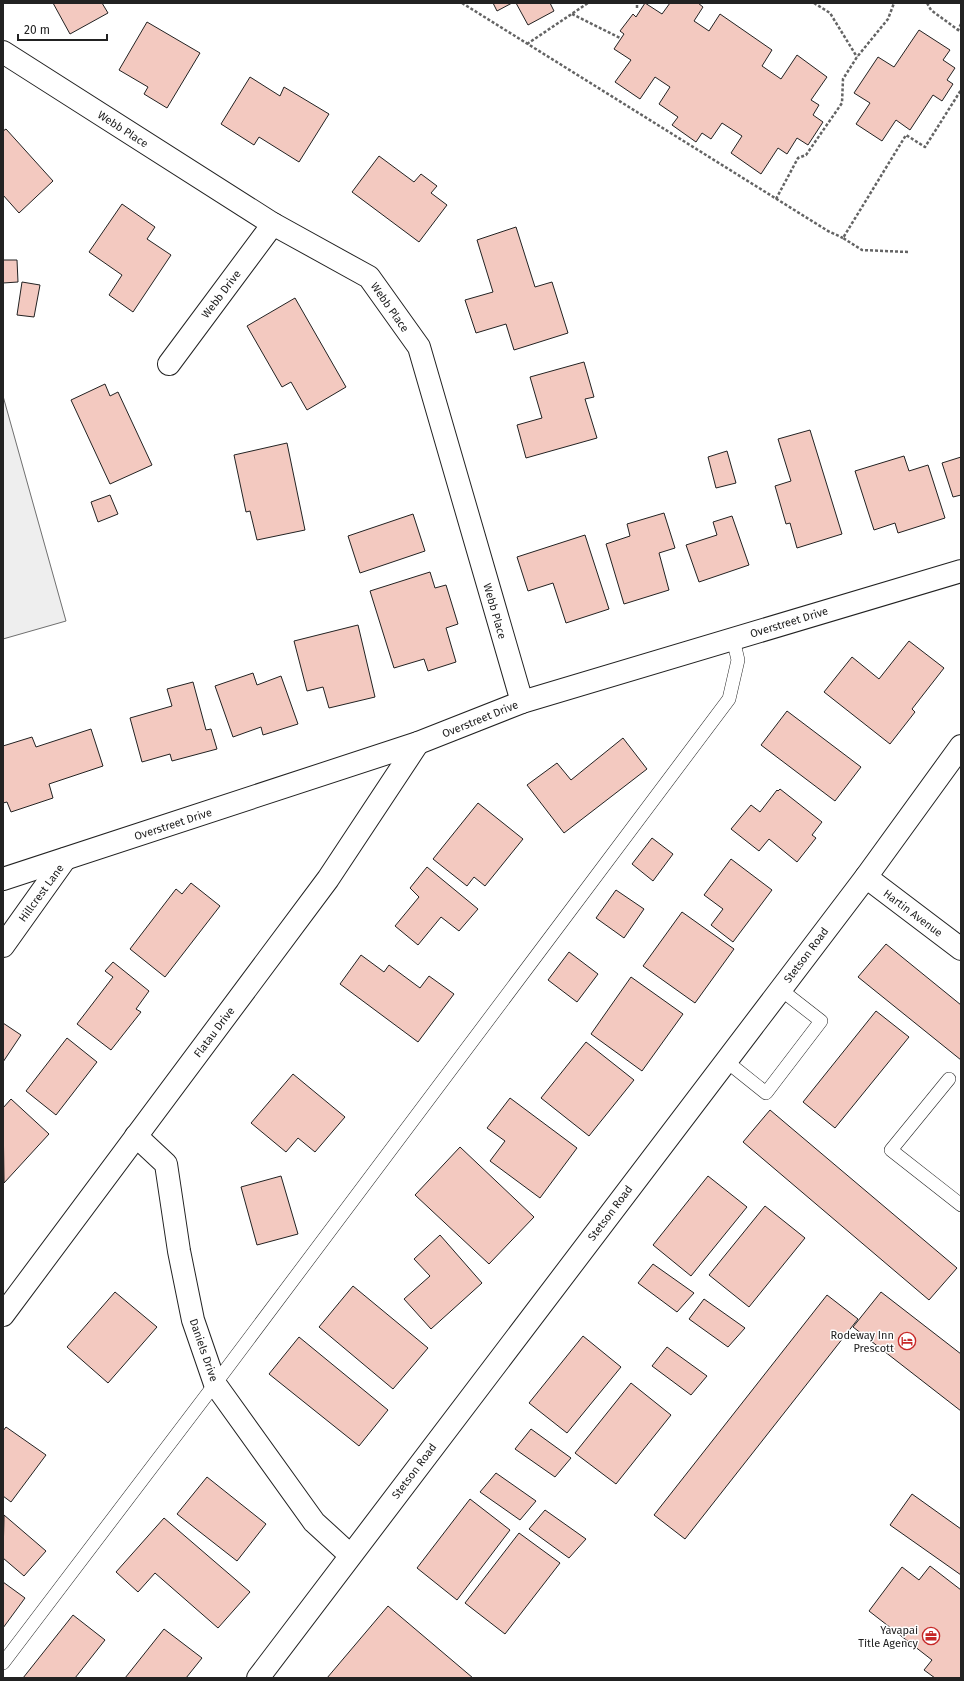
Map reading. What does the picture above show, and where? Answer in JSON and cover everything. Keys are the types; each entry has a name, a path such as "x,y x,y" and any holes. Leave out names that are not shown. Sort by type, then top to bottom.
{"street":[{"name":"Webb Place","path":"3,52 273,224 369,277 419,347 522,702"},
{"name":"Webb Drive","path":"169,364 273,224"},
{"name":"Overstreet Drive","path":"3,879 418,743 522,702 961,571"},
{"name":"Flatau Drive","path":"3,1315 328,879 418,743"},
{"name":"Stetson Road","path":"258,1678 866,877 961,746"},
{"name":"Hillcrest Lane","path":"3,946 66,859"},
{"name":"Hartin Avenue","path":"866,877 961,949"},
{"name":"Daniels Drive","path":"136,1136 166,1164 179,1252 193,1320 215,1384 314,1522 350,1555"}],"lane":[{"path":"3,1663 215,1384 729,699 738,660 733,639"},
{"path":"726,1061 766,1092 816,1027 820,1021 780,989"},
{"path":"949,1079 891,1150 961,1205"}],"path":[{"path":"462,3 776,199 862,250 908,252"},
{"path":"527,44 588,3"},
{"path":"637,3 637,8"},
{"path":"814,3 830,13 857,57"},
{"path":"776,199 798,158 806,155 842,104 843,79 857,57 888,19 894,3"},
{"path":"927,3 931,10 961,32"},
{"path":"572,14 620,38"},
{"path":"958,30 961,24"},
{"path":"843,238 906,135 925,147 961,90"}],"shaded area":[{"path":"3,396 66,621 3,639"}],"building":[{"path":"53,3 102,3 108,13 70,34"},
{"path":"493,3 512,3 497,11"},
{"path":"516,3 550,3 554,11 528,25"},
{"path":"645,3 662,14 670,3 698,3 703,7 694,21 709,31 720,14 772,50 762,66 781,79 797,55 827,77 811,100 819,105 813,115 823,122 808,145 797,138 787,154 778,148 761,174 731,153 742,136 722,123 711,139 702,133 696,142 672,125 678,117 659,104 670,87 655,77 640,99 615,82 631,60 614,49 624,34 620,31 633,14 636,17"},
{"path":"147,22 200,53 167,108 144,94 148,87 119,70"},
{"path":"919,30 950,50 943,60 955,68 947,80 953,84 942,101 933,95 910,130 896,120 882,141 856,124 870,103 854,93 878,57 894,67"},
{"path":"250,77 280,96 284,87 329,114 299,162 259,137 254,145 221,124"},
{"path":"6,129 53,181 19,213 3,195 3,131"},
{"path":"379,156 414,182 421,174 437,186 431,193 447,205 419,242 352,192"},
{"path":"122,204 155,227 147,239 171,255 133,312 109,295 122,275 89,252"},
{"path":"516,227 535,287 552,282 568,333 514,350 506,324 476,333 465,300 493,292 477,240"},
{"path":"3,260 17,260 18,282 3,283"},
{"path":"22,282 40,285 34,317 17,315"},
{"path":"295,298 346,387 307,410 291,382 282,387 247,326"},
{"path":"584,362 594,397 585,399 597,438 526,458 517,425 542,418 530,377"},
{"path":"105,384 110,396 118,392 152,465 110,484 71,400"},
{"path":"810,430 842,534 797,548 790,523 786,524 775,486 791,481 778,439"},
{"path":"287,443 305,530 257,540 250,511 246,512 234,455"},
{"path":"727,451 736,483 716,488 708,457"},
{"path":"904,456 909,471 928,465 945,518 898,533 895,523 874,530 855,471"},
{"path":"961,457 961,495 953,497 942,463"},
{"path":"110,495 118,514 98,522 91,502"},
{"path":"664,513 675,548 659,553 669,590 624,604 606,544 630,536 627,524"},
{"path":"413,514 425,551 360,573 348,536"},
{"path":"732,516 749,565 699,582 686,545 717,535 713,522"},
{"path":"585,535 609,609 566,623 553,583 528,591 517,557"},
{"path":"430,572 435,588 446,585 458,624 446,628 456,662 428,671 424,659 394,668 370,591"},
{"path":"358,625 375,697 329,708 323,687 307,691 294,641"},
{"path":"909,641 944,668 912,709 915,712 890,744 824,692 852,657 879,679"},
{"path":"253,673 257,685 281,676 298,724 263,735 261,727 233,737 215,686"},
{"path":"193,682 206,730 211,729 217,749 172,761 170,754 142,762 130,718 172,706 167,689"},
{"path":"787,711 861,767 835,801 761,745"},
{"path":"91,729 103,766 49,784 53,798 11,812 7,802 3,803 3,746 32,737 36,747"},
{"path":"623,738 647,769 564,833 527,785 557,763 571,780"},
{"path":"780,789 822,822 812,835 816,838 797,862 769,839 759,851 731,829 751,805 760,812 777,790 778,791"},
{"path":"478,803 523,839 485,886 474,877 467,886 433,859"},
{"path":"652,838 673,854 653,881 632,864"},
{"path":"731,859 772,890 733,942 711,925 723,909 704,895"},
{"path":"427,867 478,909 459,931 441,917 418,945 395,926 419,897 410,888"},
{"path":"191,883 220,906 165,977 130,949 176,889 182,894"},
{"path":"616,890 644,909 624,938 596,918"},
{"path":"682,912 734,949 695,1003 643,966"},
{"path":"886,944 961,1005 961,1060 858,977"},
{"path":"569,952 598,974 577,1002 548,980"},
{"path":"361,955 384,972 389,965 420,988 429,976 454,994 418,1042 340,984"},
{"path":"113,962 149,991 136,1009 141,1012 111,1050 77,1024 113,977 105,971"},
{"path":"631,977 683,1014 642,1071 591,1034"},
{"path":"876,1011 909,1037 835,1128 803,1102"},
{"path":"3,1023 21,1035 3,1062"},
{"path":"67,1038 97,1062 56,1115 26,1091"},
{"path":"586,1042 634,1080 589,1136 541,1098"},
{"path":"293,1074 345,1117 315,1152 298,1138 286,1152 251,1123"},
{"path":"510,1098 577,1148 540,1198 490,1161 505,1141 487,1128"},
{"path":"11,1099 49,1134 4,1183 3,1108"},
{"path":"770,1110 957,1268 929,1300 743,1142"},
{"path":"460,1147 534,1217 489,1264 415,1195"},
{"path":"281,1176 298,1234 257,1245 241,1187"},
{"path":"708,1176 747,1207 691,1276 653,1245"},
{"path":"765,1206 805,1238 749,1307 709,1275"},
{"path":"440,1235 482,1283 431,1329 404,1299 430,1276 414,1259"},
{"path":"653,1264 694,1293 677,1312 638,1283"},
{"path":"353,1286 428,1348 393,1389 319,1327"},
{"path":"115,1292 157,1327 108,1383 67,1347"},
{"name":"Rodeway Inn Prescott","path":"881,1292 961,1354 961,1411 853,1327"},
{"path":"827,1295 858,1319 685,1539 654,1515"},
{"path":"704,1299 745,1328 728,1347 689,1319"},
{"path":"583,1336 621,1367 567,1433 529,1403"},
{"path":"299,1337 388,1410 359,1446 269,1374"},
{"path":"667,1347 707,1376 691,1395 652,1366"},
{"path":"631,1383 671,1415 616,1484 575,1453"},
{"path":"6,1427 46,1455 11,1502 3,1496 3,1431"},
{"path":"531,1429 571,1458 555,1477 515,1449"},
{"path":"496,1473 536,1501 520,1520 480,1492"},
{"path":"207,1477 266,1524 237,1561 177,1514"},
{"path":"912,1494 961,1529 961,1575 890,1525"},
{"path":"470,1499 510,1530 457,1600 417,1568"},
{"path":"545,1510 586,1539 569,1558 529,1529"},
{"path":"4,1515 46,1551 24,1576 3,1558"},
{"path":"164,1518 250,1592 218,1628 155,1573 138,1592 116,1572"},
{"path":"519,1533 560,1563 505,1634 465,1603"},
{"name":"Yavapai Title Agency","path":"930,1566 961,1590 961,1678 935,1678 924,1670 932,1660 869,1611 902,1567 919,1580"},
{"path":"3,1582 25,1598 3,1628"},
{"path":"388,1606 473,1678 327,1678"},
{"path":"73,1615 105,1640 75,1678 23,1678"},
{"path":"164,1629 202,1658 186,1678 125,1678"}],"place":[{"name":"Rodeway Inn Prescott","path":"907,1341"},
{"name":"Yavapai Title Agency","path":"931,1636"}]}
